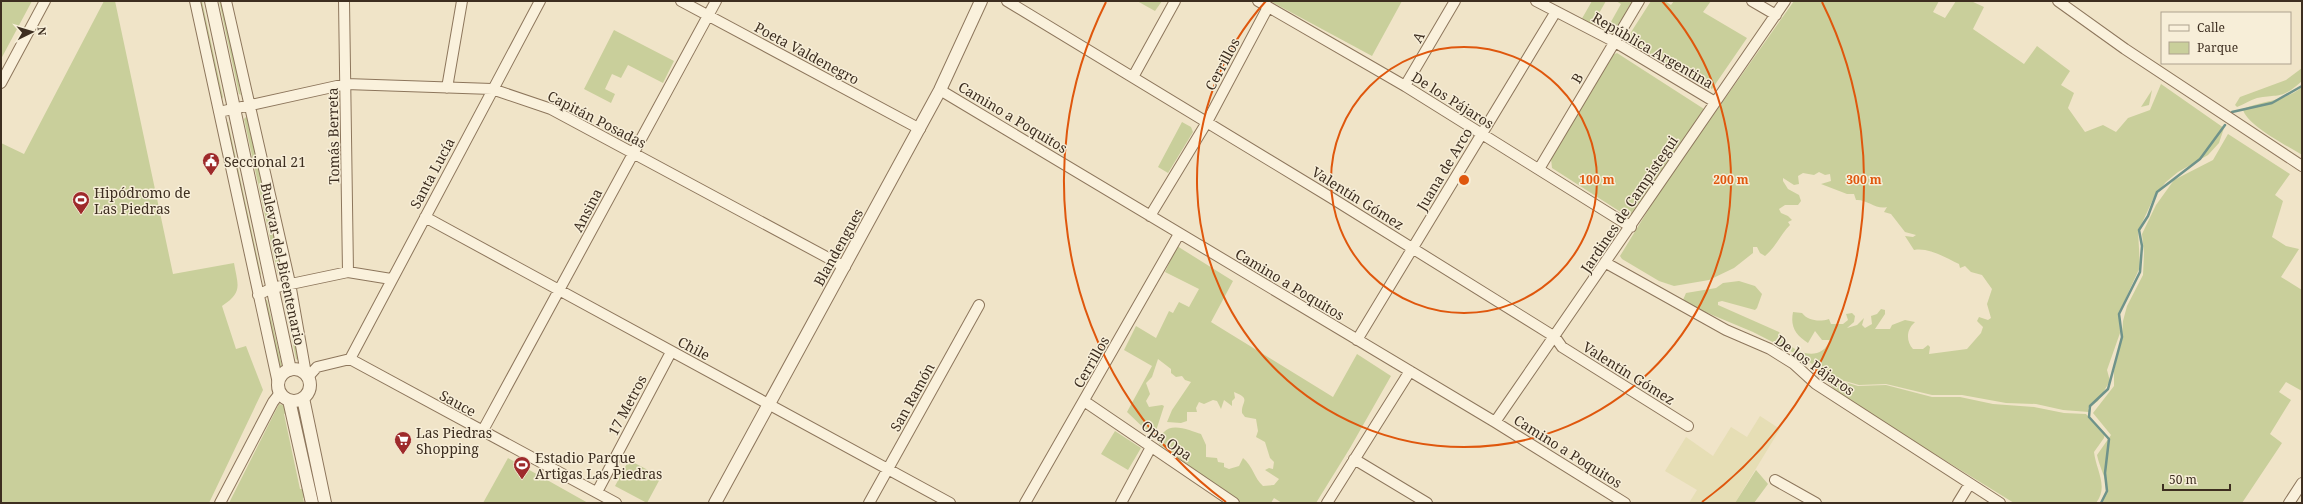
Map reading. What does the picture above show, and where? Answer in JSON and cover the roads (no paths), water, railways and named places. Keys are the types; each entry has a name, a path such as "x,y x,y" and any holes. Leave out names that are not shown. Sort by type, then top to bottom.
{"street":[{"path":"1,82 44,1"},
{"path":"195,1 258,295 312,503"},
{"name":"Bulevar del Bicentenario","path":"211,1 290,370"},
{"path":"226,1 290,283 309,390 303,398 325,503"},
{"name":"Tomás Berreta","path":"344,1 348,272"},
{"path":"447,88 462,1"},
{"name":"Santa Lucía","path":"350,359 391,279 540,1"},
{"name":"Poeta Valdenegro","path":"681,1 920,129"},
{"name":"Ansina","path":"482,432 716,1"},
{"name":"Blandengues","path":"715,503 920,129 940,90 981,1"},
{"name":"Valentín Gómez","path":"1007,1 1207,122 1555,337 1562,347 1688,426"},
{"path":"1133,77 1175,1"},
{"name":"De los Pájaros","path":"1258,1 1405,86 1631,228"},
{"name":"A","path":"1405,86 1455,1"},
{"name":"República Argentina","path":"1536,1 1615,42 1715,102"},
{"name":"B","path":"1539,169 1639,1"},
{"path":"1752,1 1776,15"},
{"name":"Jardines de Campistegui","path":"1495,422 1631,228 1715,102 1785,1"},
{"path":"2058,1 2125,49 2302,166"},
{"name":"Cerrillos","path":"1150,216 1207,122 1268,7"},
{"name":"Juana de Arco","path":"1358,340 1555,12"},
{"name":"Capitán Posadas","path":"219,112 346,84 492,89 551,109 844,267"},
{"name":"Camino a Poquitos","path":"940,90 1495,422 1625,503"},
{"name":"Chile","path":"425,217 559,292 950,503"},
{"name":"Cerrillos","path":"1025,503 1179,234"},
{"name":"De los Pájaros","path":"1606,263 1726,330 1770,349 1794,364 1816,384 1956,473 1969,485 2000,503"},
{"path":"258,295 272,288 290,283 348,272 391,279"},
{"name":"San Ramón","path":"869,503 979,305"},
{"name":"17 Metros","path":"597,492 672,352"},
{"path":"307,376 318,367 350,359"},
{"name":"Sauce","path":"350,359 482,432 616,503"},
{"path":"283,394 280,378 290,370 300,370 307,376"},
{"path":"1327,503 1410,371"},
{"path":"220,503 273,402 283,394 303,398"},
{"name":"Opa Opa","path":"1084,401 1234,503"},
{"path":"1121,503 1151,447"},
{"path":"1354,459 1427,503"},
{"path":"1775,480 1816,503"},
{"path":"2289,503 2302,483"},
{"path":"1958,503 1969,485"}],"waterway":[{"path":"2232,112 2272,103 2302,86"},
{"path":"2101,503 2107,491 2105,473 2109,439 2089,417 2090,406 2108,389 2122,337 2119,314 2140,272 2142,246 2139,230 2148,216 2157,192 2200,159 2225,125"}],"place":[{"name":"Seccional 21","path":"211,176"},
{"name":"Hipódromo de Las Piedras","path":"81,215"},
{"name":"Las Piedras Shopping","path":"403,455"},
{"name":"Estadio Parque Artigas Las Piedras","path":"522,480"}]}
